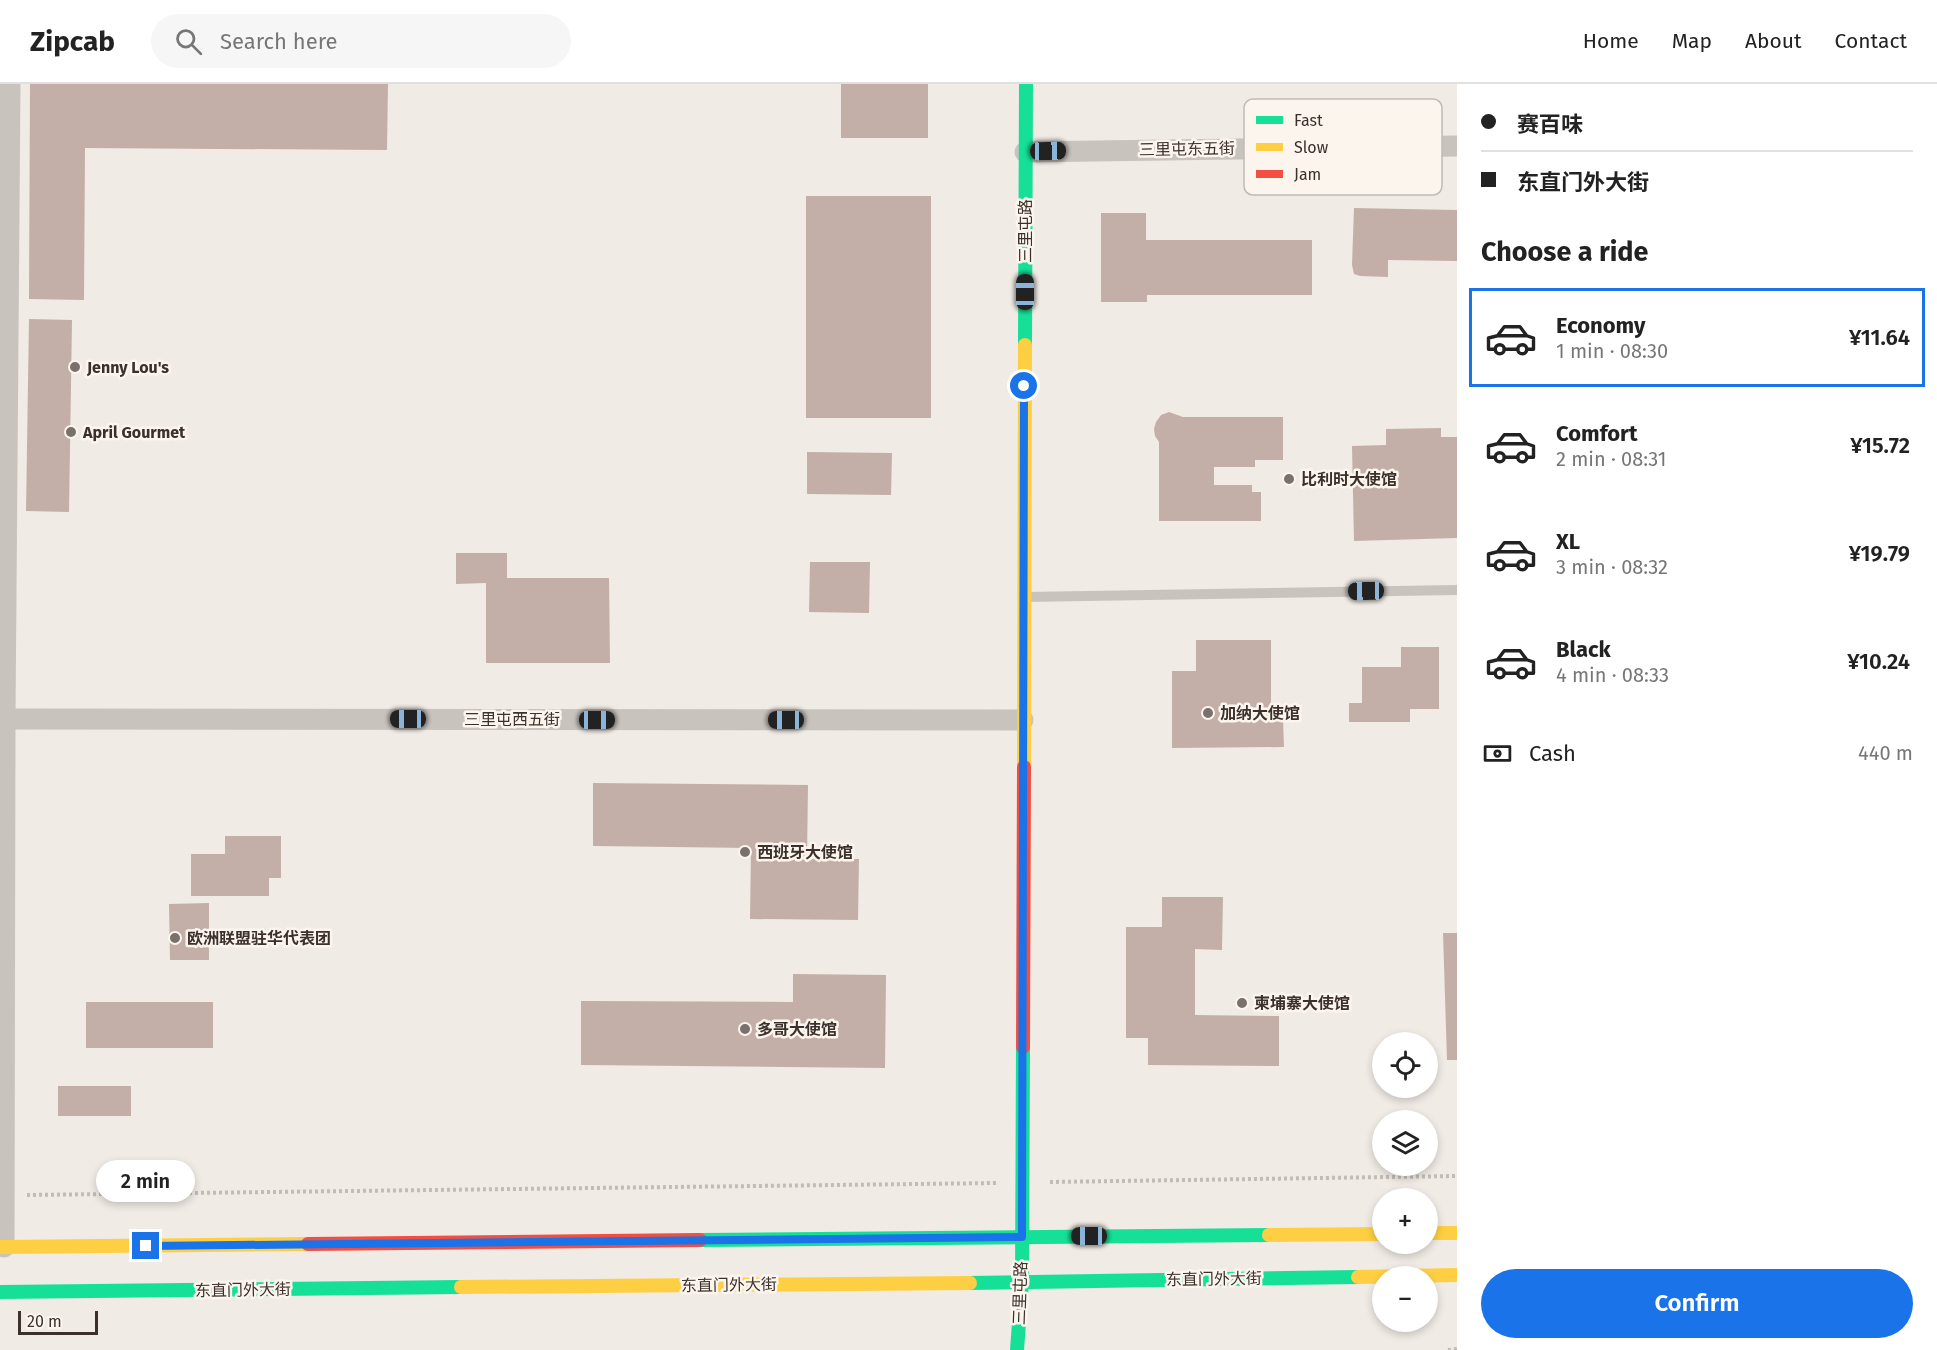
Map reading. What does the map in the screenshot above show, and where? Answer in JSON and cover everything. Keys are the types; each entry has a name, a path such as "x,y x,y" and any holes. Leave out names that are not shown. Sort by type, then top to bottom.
{"main road":[{"name":"三里屯路","path":"1017,1350 1022,1282 1026,84"},
{"path":"1438,1233 1457,1233"},
{"path":"2,1247 1372,1234"},
{"name":"东直门外大街","path":"0,1292 1022,1282 1457,1275"}],"street":[{"path":"2,1247 4,1196 2,719 10,84"},
{"name":"三里屯东五街","path":"1442,146 1457,146"},
{"name":"三里屯东五街","path":"1025,152 1244,149"},
{"name":"三里屯西五街","path":"2,719 1023,720"}],"lane":[{"path":"1024,597 1457,590"}],"path":[{"path":"4,1196 1457,1176"},
{"path":"1448,1350 1457,1349"}],"building":[{"path":"30,84 388,84 387,150 85,148 84,300 29,299"},
{"path":"841,84 928,84 928,138 841,138"},
{"path":"806,196 931,196 931,418 806,418"},
{"path":"1354,208 1457,210 1457,261 1388,260 1388,277 1354,274 1352,265"},
{"path":"1101,213 1146,213 1146,240 1312,240 1312,295 1147,295 1147,302 1101,302"},
{"path":"29,319 72,320 69,512 26,511"},
{"path":"1169,412 1183,417 1283,417 1283,460 1255,460 1255,467 1214,467 1214,485 1252,485 1252,492 1261,492 1261,521 1159,521 1159,442 1154,429 1161,415"},
{"path":"1441,428 1441,437 1457,437 1457,538 1354,541 1352,446 1386,445 1386,429"},
{"path":"807,452 892,453 891,495 807,494"},
{"path":"456,553 507,553 507,578 609,578 610,663 486,663 486,583 456,584"},
{"path":"810,562 870,562 869,613 809,612"},
{"path":"1196,640 1271,640 1271,719 1283,719 1284,747 1172,748 1172,671 1196,671"},
{"path":"1401,647 1439,647 1439,709 1410,709 1410,722 1349,722 1349,703 1362,703 1362,667 1401,667"},
{"path":"593,783 808,785 807,859 859,859 858,920 750,919 751,848 593,846"},
{"path":"225,836 281,836 281,878 269,878 269,896 191,896 191,854 225,854"},
{"path":"1162,897 1223,897 1222,950 1195,949 1195,1015 1279,1016 1279,1066 1148,1065 1148,1038 1126,1038 1126,927 1162,927"},
{"path":"209,903 209,960 170,960 169,904"},
{"path":"1443,933 1457,933 1457,1060 1447,1060"},
{"path":"793,974 886,975 885,1068 581,1065 581,1001 793,1002"},
{"path":"86,1002 213,1002 213,1048 86,1048"},
{"path":"58,1086 131,1086 131,1116 58,1116"}],"traffic: fast":[{"path":"1025,345 1026,84"},
{"path":"1017,1350 1022,1282 1023,1047"},
{"path":"700,1240 1269,1235"},
{"path":"970,1283 1358,1277"},
{"path":"0,1292 461,1287"}],"traffic: slow":[{"path":"1024,767 1025,345"},
{"path":"1438,1233 1457,1233"},
{"path":"1269,1235 1372,1234"},
{"path":"0,1247 308,1244"},
{"path":"1358,1277 1457,1275"},
{"path":"461,1287 970,1283"}],"traffic: jam":[{"path":"1023,1047 1024,767"},
{"path":"308,1244 700,1240"}],"place":[{"name":"Jenny Lou's","path":"75,367"},
{"name":"April Gourmet","path":"71,432"},
{"name":"比利时大使馆","path":"1289,479"},
{"name":"加纳大使馆","path":"1208,713"},
{"name":"西班牙大使馆","path":"745,852"},
{"name":"欧洲联盟驻华代表团","path":"175,938"},
{"name":"柬埔寨大使馆","path":"1242,1003"},
{"name":"多哥大使馆","path":"745,1029"}],"route":[{"path":"146,1246 1022,1237 1024,386"}]}
